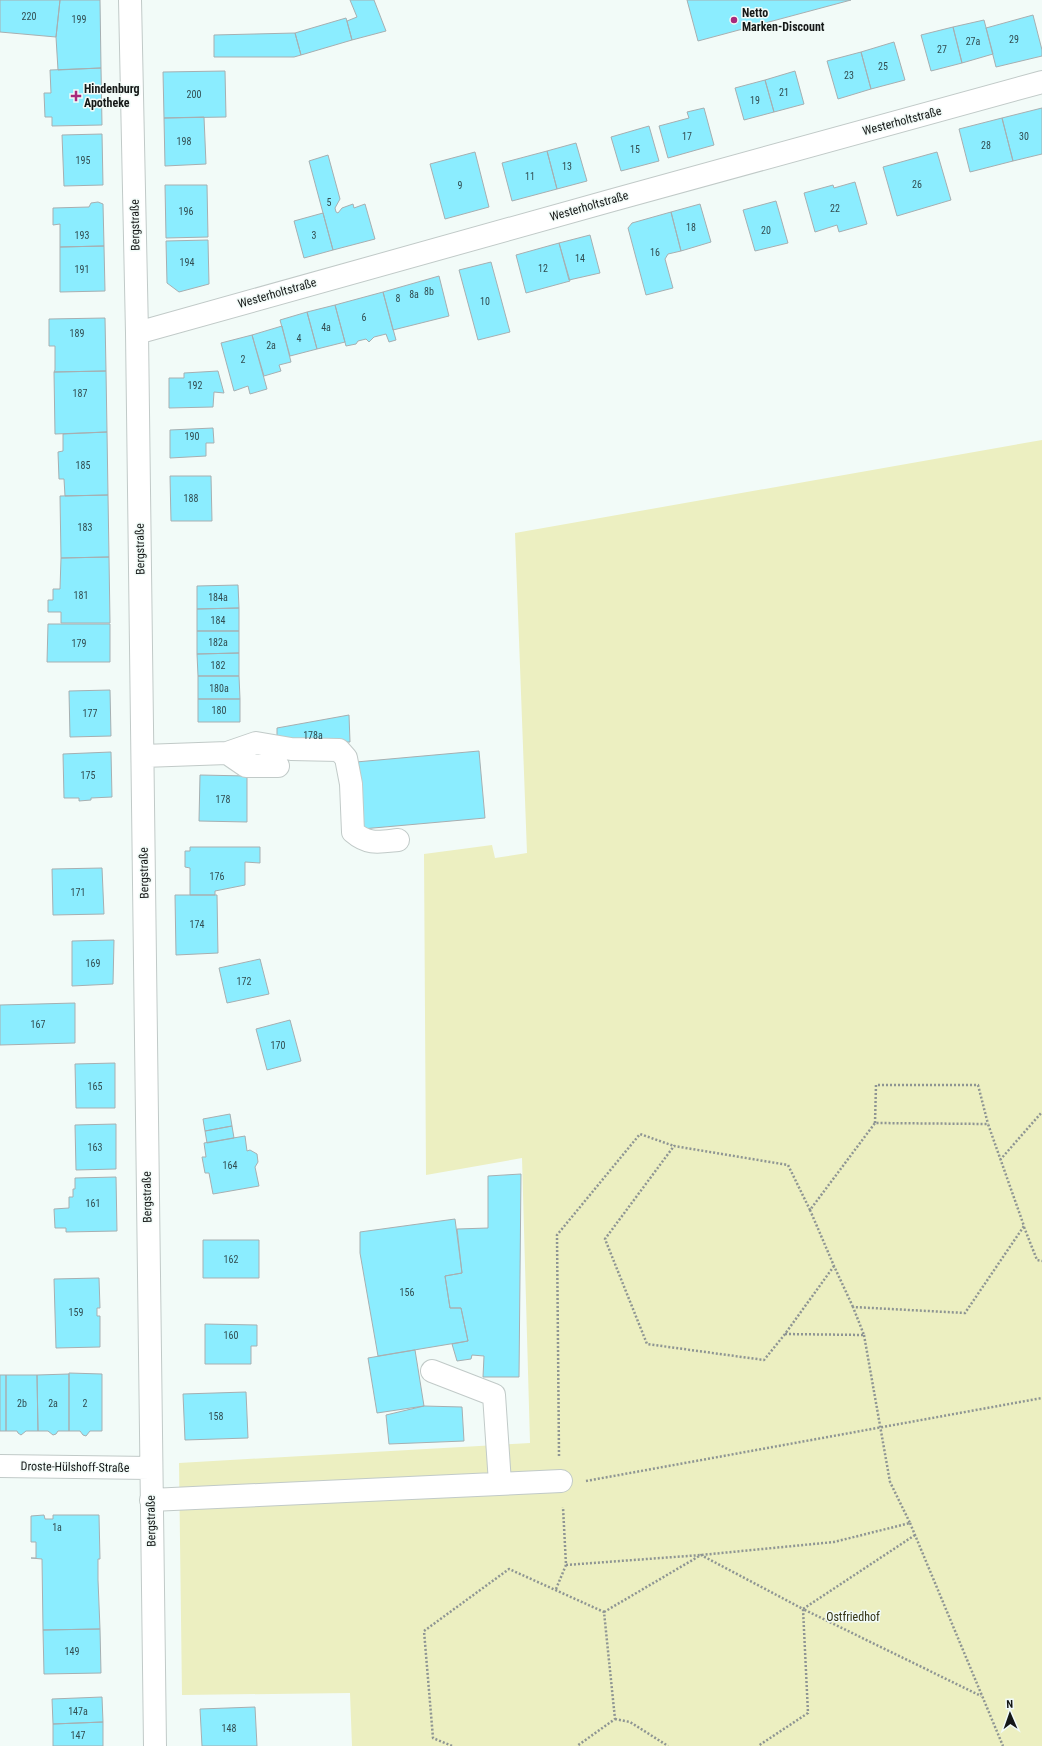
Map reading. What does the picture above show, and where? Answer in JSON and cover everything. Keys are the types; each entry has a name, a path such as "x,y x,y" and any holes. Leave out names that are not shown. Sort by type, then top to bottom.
{"street":[{"name":"Bergstraße","path":"130,0 137,333 150,1468 155,1746"},
{"name":"Westerholtstraße","path":"137,333 1042,82"},
{"path":"143,756 227,753 256,743 291,749 339,750 346,758 351,784 353,832 362,839 375,842 398,840"},
{"path":"227,753 246,766 278,766"},
{"path":"432,1371 494,1395 500,1483"},
{"name":"Droste-Hülshoff-Straße","path":"0,1466 150,1468"},
{"path":"151,1500 561,1480"}],"path":[{"path":"810,1210 875,1123 876,1085 978,1085 988,1124 1000,1160 1037,1260 1042,1261"},
{"path":"1000,1160 1042,1112"},
{"path":"875,1123 988,1124"},
{"path":"1002,1746 910,1523 890,1482 864,1335 810,1210 788,1165 674,1146 640,1134 557,1235 561,1480 574,1483 1042,1398"},
{"path":"674,1146 605,1239 647,1344 764,1360 785,1334 834,1266"},
{"path":"853,1307 964,1313 1024,1226"},
{"path":"785,1334 864,1335"},
{"path":"556,1589 566,1565 565,1523"},
{"path":"566,1565 701,1555 834,1542 910,1523"},
{"path":"803,1609 915,1535"},
{"path":"701,1555 803,1609 981,1696"},
{"path":"604,1612 701,1555"},
{"path":"452,1746 434,1738 424,1631 509,1569 604,1612"},
{"path":"758,1746 808,1712 803,1609"},
{"path":"604,1612 615,1719"},
{"path":"577,1746 615,1719 630,1722 668,1746"}],"green space":[{"name":"Ostfriedhof","path":"1042,440 1042,1746 352,1746 350,1693 182,1695 179,1463 530,1443 522,1158 426,1175 424,854 492,845 495,858 527,853 515,533"}],"building":[{"path":"0,0 60,0 56,37 0,32"},
{"path":"60,0 100,0 101,68 58,70 56,37"},
{"path":"350,0 374,0 386,31 352,40 347,21 357,17"},
{"name":"Netto Marken-Discount","path":"687,0 851,0 698,41"},
{"path":"1033,15 1042,50 1042,56 996,67 986,28"},
{"path":"346,18 352,40 301,55 295,33"},
{"path":"984,20 993,54 962,63 953,27"},
{"path":"953,27 962,63 931,71 921,35"},
{"path":"295,33 301,55 294,57 214,57 214,35"},
{"path":"894,42 905,80 871,89 861,52"},
{"path":"861,52 871,89 838,99 827,61"},
{"path":"101,68 102,125 52,126 52,117 45,117 44,93 51,93 50,70"},
{"path":"225,71 226,117 164,118 163,72"},
{"path":"795,71 804,104 774,112 765,80"},
{"path":"765,80 774,112 744,120 735,88"},
{"path":"704,108 714,145 668,158 659,126 689,118 687,112"},
{"path":"1042,108 1042,154 1013,161 1002,118"},
{"path":"204,117 206,164 165,166 164,118"},
{"path":"1002,118 1013,161 970,172 959,129"},
{"path":"649,126 659,161 621,171 611,137"},
{"path":"102,134 103,185 64,186 62,135"},
{"path":"576,143 587,181 557,189 547,151"},
{"path":"547,151 557,189 512,201 502,163"},
{"path":"475,152 489,207 445,219 430,164"},
{"path":"937,152 951,200 897,216 883,167"},
{"path":"328,155 340,199 335,208 336,212 338,213 342,208 353,204 354,208 365,204 375,239 333,250 309,161"},
{"path":"855,182 867,224 839,232 837,225 815,232 804,193 833,185 834,188"},
{"path":"165,185 207,185 208,237 166,238"},
{"path":"776,201 788,243 755,251 743,210"},
{"path":"98,202 103,204 104,246 60,247 60,224 53,225 53,208 89,207 91,203"},
{"path":"700,204 711,242 681,251 671,212"},
{"path":"671,212 681,251 668,254 665,259 673,288 646,295 628,228 632,223"},
{"path":"323,213 333,250 304,258 294,221"},
{"path":"590,235 600,273 569,280 559,243"},
{"path":"208,240 209,284 179,292 167,283 166,241"},
{"path":"559,243 570,281 526,293 516,255"},
{"path":"104,246 105,291 60,292 60,247"},
{"path":"491,262 510,332 478,340 459,270"},
{"path":"439,276 449,316 393,330 383,292"},
{"path":"383,292 396,340 389,342 386,334 374,337 369,342 366,339 358,341 356,344 346,346 335,305"},
{"path":"335,305 345,342 317,349 307,312"},
{"path":"307,312 317,349 290,356 280,320"},
{"path":"105,318 106,371 54,372 55,346 49,346 49,319"},
{"path":"282,326 291,362 279,365 281,371 264,376 252,335"},
{"path":"252,335 267,389 250,394 248,386 234,391 221,343"},
{"path":"106,371 107,432 55,434 54,372"},
{"path":"218,371 224,393 214,392 213,407 169,408 169,378 184,378 184,373"},
{"path":"213,428 214,443 206,443 206,456 170,458 170,430"},
{"path":"107,432 108,495 65,496 64,479 59,479 58,452 63,451 63,434"},
{"path":"170,476 211,476 212,521 171,521"},
{"path":"108,495 109,557 61,558 60,496"},
{"path":"109,557 110,623 61,623 61,612 48,612 48,600 53,600 53,589 60,589 61,558"},
{"path":"238,585 239,608 197,609 197,586"},
{"path":"239,608 239,631 197,631 197,609"},
{"path":"48,624 110,624 110,662 47,662"},
{"path":"197,631 239,631 239,653 197,654"},
{"path":"239,653 239,676 198,676 197,654"},
{"path":"198,676 239,676 240,699 198,699"},
{"path":"110,690 111,736 70,737 69,691"},
{"path":"198,699 240,699 240,722 198,722"},
{"path":"349,715 350,742 277,743 277,728"},
{"path":"479,751 485,818 362,829 356,762"},
{"path":"111,752 112,797 91,798 91,800 79,801 79,798 64,798 63,754"},
{"path":"200,775 247,776 247,822 199,821"},
{"path":"190,847 260,847 260,863 245,862 245,885 215,891 215,895 190,895 190,868 185,867 185,851 190,851"},
{"path":"102,868 104,914 53,915 52,869"},
{"path":"175,895 217,895 218,953 176,955"},
{"path":"114,940 113,984 72,986 72,941"},
{"path":"260,959 269,994 227,1003 219,968"},
{"path":"75,1003 75,1043 0,1045 0,1005"},
{"path":"290,1020 301,1061 267,1070 256,1029"},
{"path":"115,1063 115,1108 76,1108 75,1064"},
{"path":"230,1114 232,1126 205,1131 203,1119"},
{"path":"116,1124 116,1169 76,1170 75,1125"},
{"path":"232,1126 234,1138 207,1143 205,1131"},
{"path":"245,1136 247,1151 250,1150 257,1154 258,1162 255,1167 259,1186 213,1194 209,1173 205,1173 202,1157 206,1157 204,1143"},
{"path":"521,1174 519,1377 483,1377 484,1356 472,1355 471,1359 457,1361 452,1344 468,1341 461,1308 450,1308 445,1276 462,1273 457,1229 488,1228 488,1176"},
{"path":"116,1177 117,1231 66,1232 66,1228 55,1228 54,1209 69,1208 69,1197 73,1197 73,1189 75,1189 75,1178"},
{"path":"455,1219 462,1273 445,1276 450,1308 461,1308 468,1341 378,1356 360,1253 360,1232"},
{"path":"203,1240 259,1240 259,1278 203,1278"},
{"path":"99,1278 100,1308 97,1308 97,1316 100,1316 100,1347 56,1348 54,1279"},
{"path":"205,1324 257,1325 257,1346 251,1346 251,1364 205,1364"},
{"path":"415,1350 424,1406 377,1413 368,1358"},
{"path":"69,1373 102,1374 102,1431 90,1431 86,1436 80,1431 69,1431"},
{"path":"69,1374 69,1431 58,1431 53,1435 48,1431 38,1431 37,1375"},
{"path":"0,1375 6,1375 6,1431 0,1431"},
{"path":"6,1375 37,1375 38,1431 26,1431 21,1435 17,1431 6,1431"},
{"path":"246,1392 248,1438 185,1440 183,1394"},
{"path":"424,1406 462,1407 464,1441 389,1444 386,1415"},
{"path":"44,1515 45,1519 53,1519 53,1515 99,1515 100,1559 98,1559 98,1580 100,1629 43,1630 42,1559 31,1558 36,1558 36,1542 31,1542 31,1516"},
{"path":"100,1629 101,1673 44,1674 43,1630"},
{"path":"102,1697 103,1722 53,1724 52,1699"},
{"path":"255,1707 257,1746 202,1746 200,1709"},
{"path":"103,1722 103,1746 53,1746 53,1724"}],"place":[{"name":"Netto Marken-Discount","path":"734,20"},
{"name":"Hindenburg Apotheke","path":"76,96"}]}
